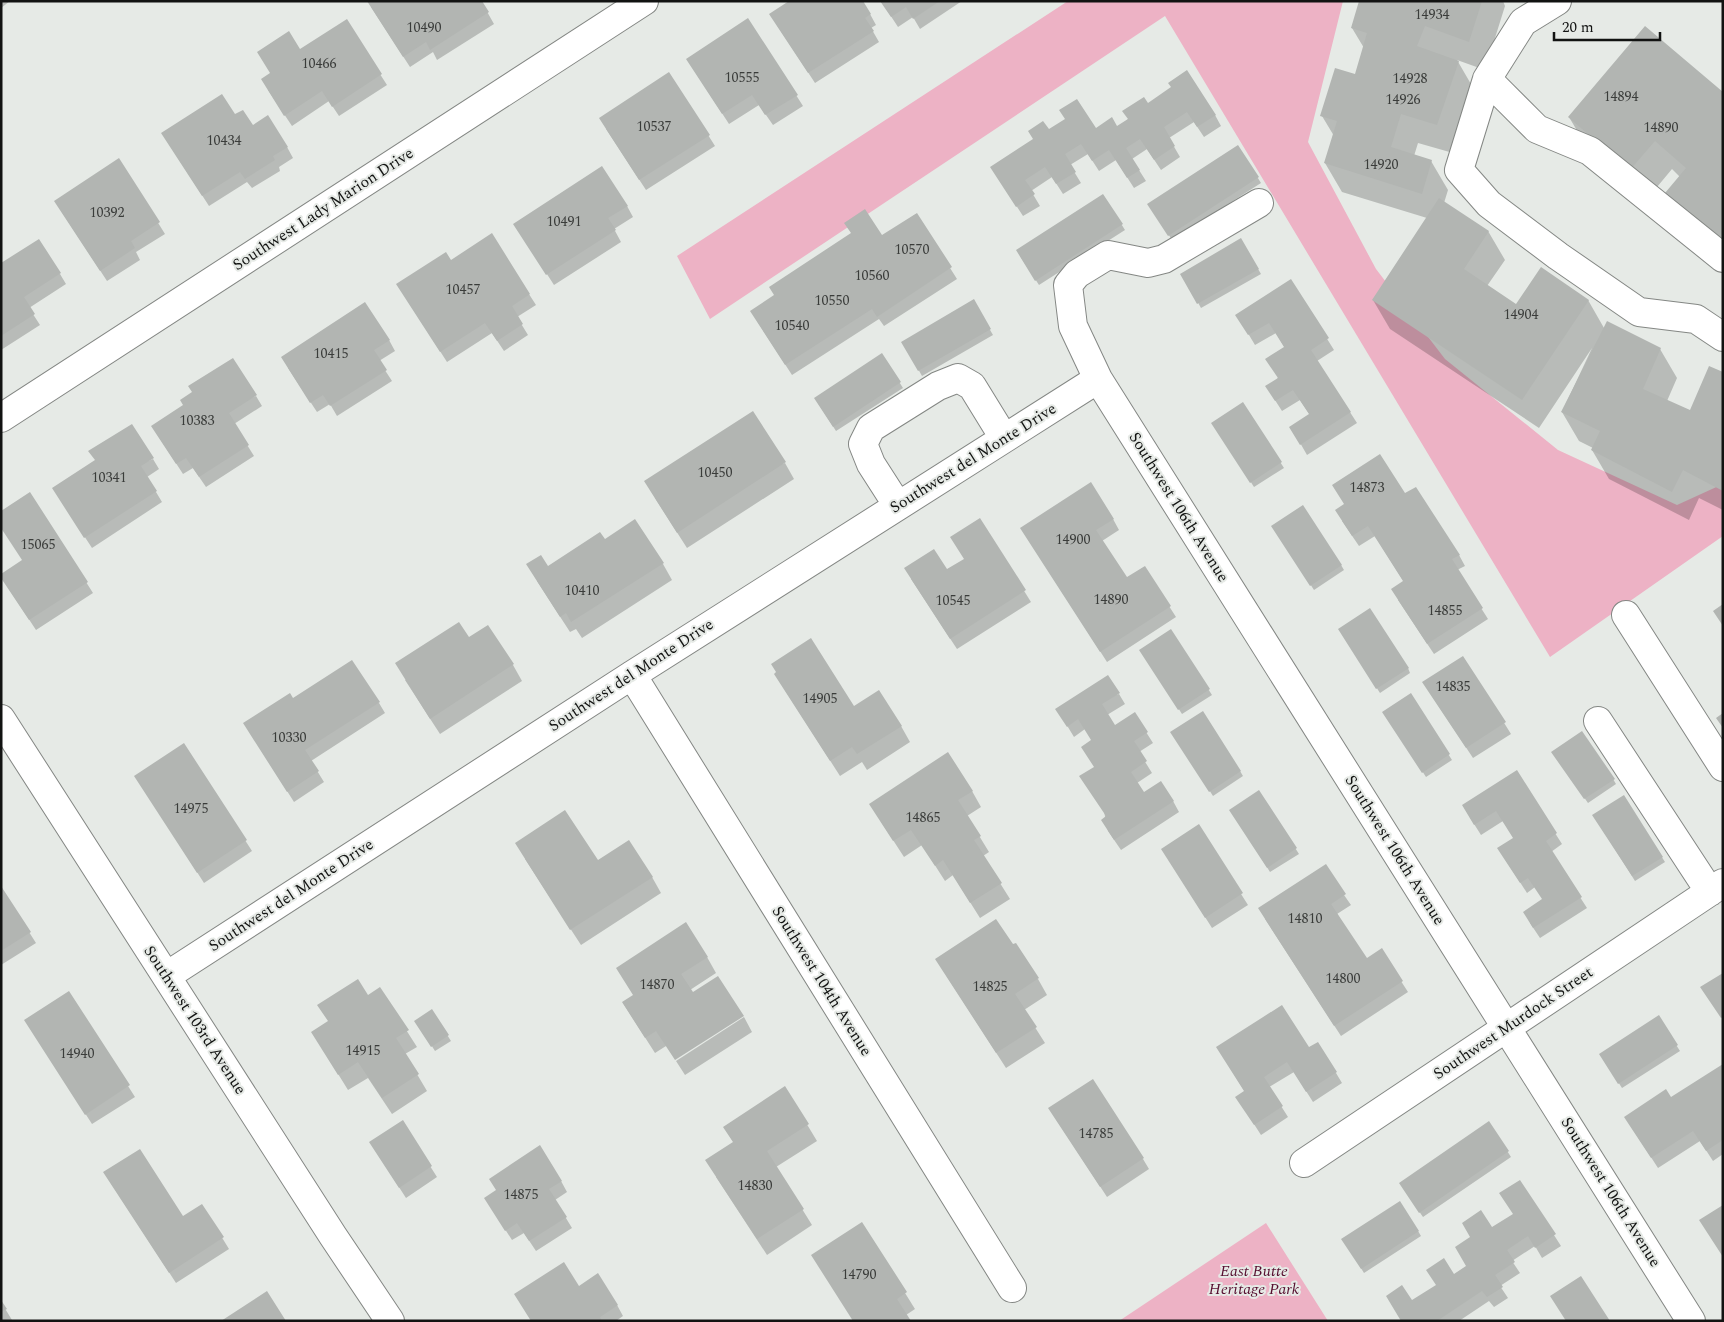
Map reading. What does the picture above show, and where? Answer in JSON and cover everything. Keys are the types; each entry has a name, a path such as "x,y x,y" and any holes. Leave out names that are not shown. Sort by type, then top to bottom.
{"street":[{"name":"Southwest Lady Marion Drive","path":"1,418 644,1"},
{"path":"1557,1 1523,22 1487,79 1459,170 1489,204 1558,256 1638,312 1696,319 1723,338"},
{"path":"1487,79 1537,129 1590,151 1723,258"},
{"name":"Southwest 106th Avenue","path":"1259,203 1164,259 1148,263 1108,255 1077,274 1068,284 1073,326 1098,379 1692,1321"},
{"path":"898,506 871,464 863,444 871,428 938,386 958,378 972,386 1004,438"},
{"name":"Southwest del Monte Drive","path":"168,975 632,675 1098,379"},
{"path":"1626,615 1723,766"},
{"name":"Southwest 104th Avenue","path":"632,675 1012,1288"},
{"name":"Southwest 103rd Avenue","path":"1,719 168,975 333,1236 390,1321"},
{"path":"1598,721 1716,888"},
{"name":"Southwest Murdock Street","path":"1304,1163 1716,888"}],"green space":[{"path":"1068,1 1343,1 1308,142 1376,269 1445,359 1558,450 1677,505 1723,484 1723,536 1550,657 1165,16 710,319 677,256"},
{"name":"East Butte Heritage Park","path":"1266,1223 1328,1321 1119,1321"}],"building":[{"path":"367,1 482,1 489,12 430,50 426,42 403,57"},
{"path":"789,1 863,1 871,14 865,18 874,31 808,73 769,14"},
{"path":"880,1 940,1 913,19 906,7 891,17"},
{"path":"1359,1 1482,1 1469,42 1425,26 1417,46 1459,61 1437,125 1401,114 1391,147 1432,160 1422,194 1324,163 1337,121 1320,116 1335,68 1355,74 1367,33 1351,28"},
{"path":"748,18 798,95 765,115 752,95 722,114 686,59"},
{"path":"347,19 382,74 332,107 322,91 284,116 261,79 270,73 257,52 289,31 300,49"},
{"path":"1645,26 1723,92 1723,242 1665,193 1686,168 1655,141 1630,170 1568,117"},
{"path":"1187,70 1216,115 1197,127 1187,112 1164,127 1175,146 1154,160 1140,139 1126,148 1140,170 1127,178 1109,150 1092,161 1081,144 1065,154 1076,172 1056,184 1045,167 1025,180 1035,194 1016,207 990,167 1033,139 1028,131 1043,121 1049,129 1065,119 1059,110 1077,99 1096,128 1112,117 1117,126 1128,119 1122,111 1144,97 1148,103 1171,87 1168,83"},
{"path":"669,72 710,135 639,180 599,118"},
{"path":"222,94 235,114 243,110 253,125 268,115 288,147 273,156 275,160 245,179 240,172 202,196 161,133"},
{"path":"1238,145 1259,177 1168,236 1147,204"},
{"path":"119,158 160,222 131,241 135,248 100,271 54,201"},
{"path":"602,166 628,206 608,218 616,230 546,275 513,224"},
{"path":"1103,194 1123,224 1035,281 1016,250"},
{"path":"1439,198 1489,231 1464,269 1516,304 1541,267 1589,300 1522,400 1372,300"},
{"path":"865,209 882,235 917,213 952,267 877,317 872,309 785,365 750,311 774,295 769,287 851,233 844,223"},
{"path":"492,233 530,294 512,306 523,324 497,341 485,323 440,352 396,284 446,252 451,260"},
{"path":"1241,238 1259,269 1197,304 1180,274"},
{"path":"39,239 61,273 24,297 35,314 1,336 1,263"},
{"path":"1291,279 1329,338 1311,350 1351,412 1300,445 1289,427 1309,414 1293,390 1275,401 1265,386 1278,378 1265,359 1284,347 1269,323 1248,335 1235,315"},
{"path":"974,299 991,329 918,371 901,342"},
{"path":"365,302 390,340 374,350 387,370 330,406 323,395 310,403 281,357"},
{"path":"1607,321 1661,348 1643,389 1690,410 1709,366 1723,372 1723,491 1683,470 1672,492 1591,450 1600,431 1561,412"},
{"path":"882,353 901,382 833,427 814,398"},
{"path":"233,358 257,395 229,413 249,445 199,477 186,458 176,464 151,426 183,405 180,400 192,392 188,386"},
{"path":"1243,402 1282,462 1250,483 1211,423"},
{"path":"753,411 786,462 677,533 644,481"},
{"path":"132,424 154,458 141,466 157,491 84,538 52,488 95,460 88,451"},
{"path":"1380,454 1405,493 1416,487 1460,555 1452,559 1483,608 1427,644 1391,589 1403,581 1368,526 1352,536 1335,510 1344,504 1332,485"},
{"path":"1091,482 1114,519 1096,530 1127,577 1145,566 1171,606 1100,652 1020,528"},
{"path":"30,492 88,582 29,620 1,578 1,574 22,560 1,528 1,511"},
{"path":"1303,505 1342,565 1310,586 1271,526"},
{"path":"980,518 1026,590 950,639 904,568 934,549 947,569 964,559 950,537"},
{"path":"635,519 664,563 571,622 566,613 560,617 526,564 541,555 548,566 600,532 605,539"},
{"path":"1723,604 1723,626 1713,611"},
{"path":"1370,608 1409,668 1376,689 1338,629"},
{"path":"459,622 469,637 488,625 514,664 430,719 395,663"},
{"path":"1171,629 1210,689 1178,710 1139,650"},
{"path":"811,638 854,706 879,690 902,726 857,754 852,747 830,761 774,674 776,672 771,664"},
{"path":"1463,656 1506,722 1466,748 1422,682"},
{"path":"352,660 380,702 305,750 319,771 287,792 243,723 290,693 293,698"},
{"path":"1108,675 1120,693 1102,704 1115,725 1135,712 1148,732 1134,741 1147,761 1131,772 1144,792 1161,781 1174,801 1114,840 1101,820 1106,816 1079,776 1094,767 1081,747 1091,740 1078,719 1067,727 1055,709"},
{"path":"1411,693 1450,754 1422,773 1382,712"},
{"path":"1203,711 1241,771 1209,792 1170,732"},
{"path":"1723,713 1723,728 1716,718"},
{"path":"1582,731 1615,779 1584,799 1551,752"},
{"path":"184,743 247,840 197,873 134,776"},
{"path":"948,752 973,791 958,800 981,836 974,840 1002,883 970,903 943,860 935,866 911,830 893,841 869,804"},
{"path":"1517,770 1557,833 1546,841 1582,897 1533,928 1523,912 1542,899 1528,878 1520,883 1497,848 1513,838 1496,811 1474,825 1462,805"},
{"path":"1259,790 1297,848 1267,868 1229,810"},
{"path":"1624,795 1663,857 1632,876 1592,815"},
{"path":"565,810 598,860 629,840 653,877 570,930 515,843"},
{"path":"1199,824 1243,893 1205,918 1161,849"},
{"path":"1326,864 1346,894 1331,904 1367,958 1382,948 1403,981 1334,1026 1258,908"},
{"path":"1,886 31,932 1,951"},
{"path":"996,919 1013,944 1016,943 1039,978 1015,994 1037,1027 996,1053 935,959"},
{"path":"686,922 708,957 681,974 693,992 718,976 744,1016 675,1060 656,1031 645,1038 622,1002 633,995 616,968"},
{"path":"1723,973 1723,1017 1721,1018 1700,987"},
{"path":"358,979 368,995 380,987 409,1030 396,1038 419,1074 382,1098 358,1062 338,1075 311,1032 328,1021 317,1005"},
{"path":"69,991 130,1085 85,1115 24,1020"},
{"path":"1282,1005 1309,1047 1318,1042 1337,1072 1306,1092 1287,1062 1264,1077 1283,1106 1254,1125 1235,1097 1244,1091 1216,1047"},
{"path":"432,1009 449,1035 431,1047 414,1021"},
{"path":"1659,1015 1678,1045 1618,1084 1599,1054"},
{"path":"1723,1064 1723,1140 1706,1151 1693,1131 1651,1158 1624,1117 1666,1089 1671,1097"},
{"path":"1093,1079 1144,1158 1100,1187 1048,1108"},
{"path":"785,1086 809,1124 767,1151 804,1209 757,1239 705,1160 733,1142 723,1127"},
{"path":"403,1120 432,1166 399,1188 369,1142"},
{"path":"1489,1121 1509,1151 1419,1213 1399,1183"},
{"path":"540,1145 562,1181 549,1189 567,1217 529,1241 517,1223 505,1231 484,1198 496,1190 489,1179"},
{"path":"140,1149 183,1216 202,1204 224,1237 169,1273 103,1172"},
{"path":"1520,1180 1556,1234 1535,1248 1528,1236 1507,1250 1515,1262 1495,1275 1503,1287 1487,1297 1482,1291 1437,1321 1401,1321 1386,1296 1402,1285 1412,1300 1436,1285 1426,1270 1444,1258 1454,1274 1466,1266 1455,1247 1470,1237 1462,1223 1481,1210 1492,1227 1513,1214 1499,1193"},
{"path":"1400,1201 1419,1231 1361,1269 1341,1239"},
{"path":"1723,1205 1723,1257 1699,1220"},
{"path":"862,1222 907,1292 897,1299 911,1321 853,1321 811,1255"},
{"path":"564,1262 579,1286 598,1273 618,1305 600,1317 602,1321 531,1321 514,1294"},
{"path":"1581,1276 1610,1321 1566,1321 1550,1296"},
{"path":"267,1291 286,1321 221,1321"},
{"path":"1,1300 7,1309 1,1312"}]}
